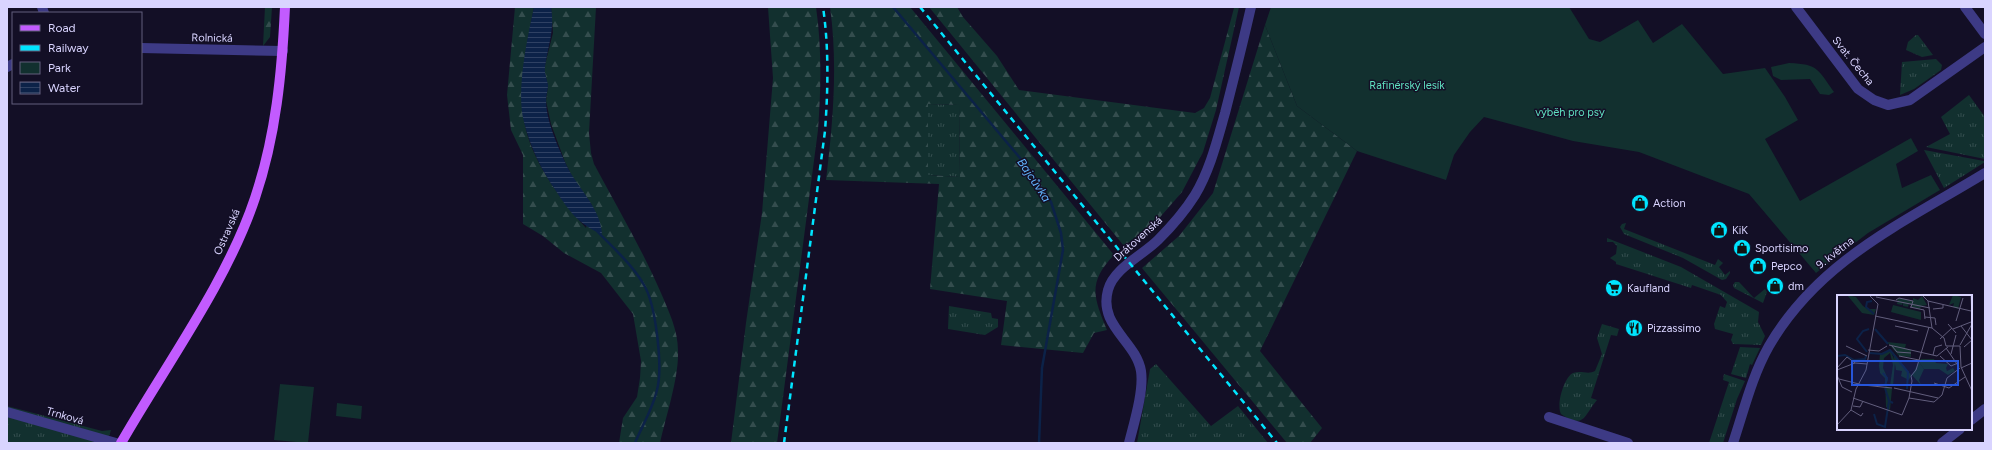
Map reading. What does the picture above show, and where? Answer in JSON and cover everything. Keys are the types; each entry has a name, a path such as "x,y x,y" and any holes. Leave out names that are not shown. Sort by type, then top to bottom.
{"main road":[{"name":"Ostravská","path":"121,443 225,265 255,199 273,129 280,90 286,7"}],"street":[{"name":"Drátovenská","path":"1129,443 1140,390 1141,371 1137,358 1112,324 1106,299 1112,281 1176,221 1195,195 1207,172 1217,141 1251,7"},
{"name":"Svat. Čecha","path":"1796,7 1858,88 1874,100 1888,105 1910,100 1985,47"},
{"path":"1965,7 1985,34"},
{"name":"Rolnická","path":"142,48 283,51"},
{"name":"9. května","path":"1733,443 1758,369 1782,326 1804,297 1831,270 1864,246 1985,173"},
{"path":"1972,419 1985,409"},
{"name":"Trnková","path":"7,412 116,443"},
{"path":"1550,417 1628,443"},
{"path":"1942,443 1959,430"}],"green space":[{"path":"265,7 272,7 270,37 263,46"},
{"path":"515,7 534,7 524,63 522,92 522,106 527,135 539,164 566,204 586,228 592,205 573,178 565,162 551,124 546,101 548,86 544,69 553,33 551,7 596,7 589,133 591,153 594,164 638,244 654,277 667,307 678,343 678,361 672,397 660,443 619,443 623,418 637,397 640,378 641,361 633,314 601,273 564,253 543,236 523,224 523,155 511,130 507,95"},
{"path":"768,7 816,7 820,68 818,130 777,443 731,443 762,213 773,78"},
{"path":"830,7 910,7 1114,255 1105,265 1096,283 1096,300 1107,330 1094,333 1083,353 1001,345 1007,301 930,289 939,184 826,180 834,94 834,50","holes":["928,104 959,105 960,177 928,175"]},
{"path":"929,7 957,7 963,17 997,56 1019,90 1195,113 1204,108 1210,98 1234,8 1239,7 1216,110 1203,152 1182,192 1155,223 1124,246"},
{"name":"Rafinérský lesík","path":"1271,7 1569,7 1589,39 1600,42 1638,20 1653,43 1682,24 1723,74 1765,68 1785,97 1798,120 1765,139 1800,201 1911,138 1918,151 1896,164 1902,188 1931,175 1940,190 1868,233 1816,273 1749,194 1639,152 1573,141 1484,117 1470,132 1454,155 1446,180 1357,151 1297,106 1265,25"},
{"path":"1265,25 1297,106 1357,151 1260,351 1322,428 1310,443 1287,443 1142,268 1179,236 1213,193"},
{"path":"1918,35 1933,55 1922,57 1906,50 1908,42"},
{"path":"1936,59 1942,65 1941,70 1914,89 1900,95 1902,62"},
{"path":"1789,63 1806,65 1817,70 1821,73 1834,92 1829,95 1820,94 1810,79 1781,80 1773,76 1771,67"},
{"path":"1969,95 1985,117 1985,159 1926,147 1950,134 1941,117"},
{"path":"928,104 959,105 960,177 928,175"},
{"path":"1924,150 1984,161 1985,162 1944,188"},
{"path":"1626,223 1624,229 1715,265 1718,259 1723,263 1719,267 1725,275 1730,271 1730,273 1726,279 1722,280 1683,258 1624,234 1620,227 1622,224"},
{"path":"1607,238 1681,267 1759,312 1758,322 1765,336 1761,345 1733,344 1731,340 1733,334 1715,329 1714,324 1720,306 1725,308 1727,302 1721,295 1692,285 1691,288 1616,264 1616,262 1610,258 1616,254 1617,246 1613,242 1607,242"},
{"path":"1735,282 1739,282 1754,298 1765,289 1767,292 1763,303 1734,288 1733,285"},
{"path":"949,306 991,313 992,318 998,319 998,327 985,335 948,329"},
{"path":"1602,324 1619,329 1617,336 1611,335 1591,398 1597,400 1583,419 1580,421 1575,421 1561,414 1560,398 1564,385 1573,373 1590,373 1595,371 1602,354 1597,338"},
{"path":"1740,347 1760,348 1752,365 1750,364 1746,378 1731,374"},
{"path":"1156,364 1211,426 1238,406 1268,443 1137,443 1150,369"},
{"path":"1724,374 1745,381 1737,399 1723,443 1709,443 1729,382 1723,380"},
{"path":"280,384 314,387 308,443 274,440"},
{"path":"337,403 362,406 361,419 336,416"},
{"path":"7,406 102,431 111,430 107,443 7,443"}],"water":[{"path":"534,7 551,7 552,30 545,74 548,85 546,108 552,132 569,171 597,215 601,224 602,234 581,222 565,205 541,167 533,150 524,122 521,95 523,65"}],"waterway":[{"name":"Bajcůvka","path":"893,7 1020,158 1051,202 1061,233 1063,250 1042,368 1039,443"},
{"path":"596,230 622,256 639,277 648,294 655,321 659,352 659,380 655,397 635,443"}],"railway":[{"path":"784,443 825,131 827,69 823,7"},
{"path":"920,7 1277,443"}],"place":[{"name":"Action","path":"1640,203"},
{"name":"KiK","path":"1719,230"},
{"name":"Sportisimo","path":"1742,248"},
{"name":"Pepco","path":"1758,266"},
{"name":"dm","path":"1775,286"},
{"name":"Kaufland","path":"1614,288"},
{"name":"Pizzassimo","path":"1634,328"}],"park label":[{"name":"výběh pro psy","path":"1570,112"}]}
